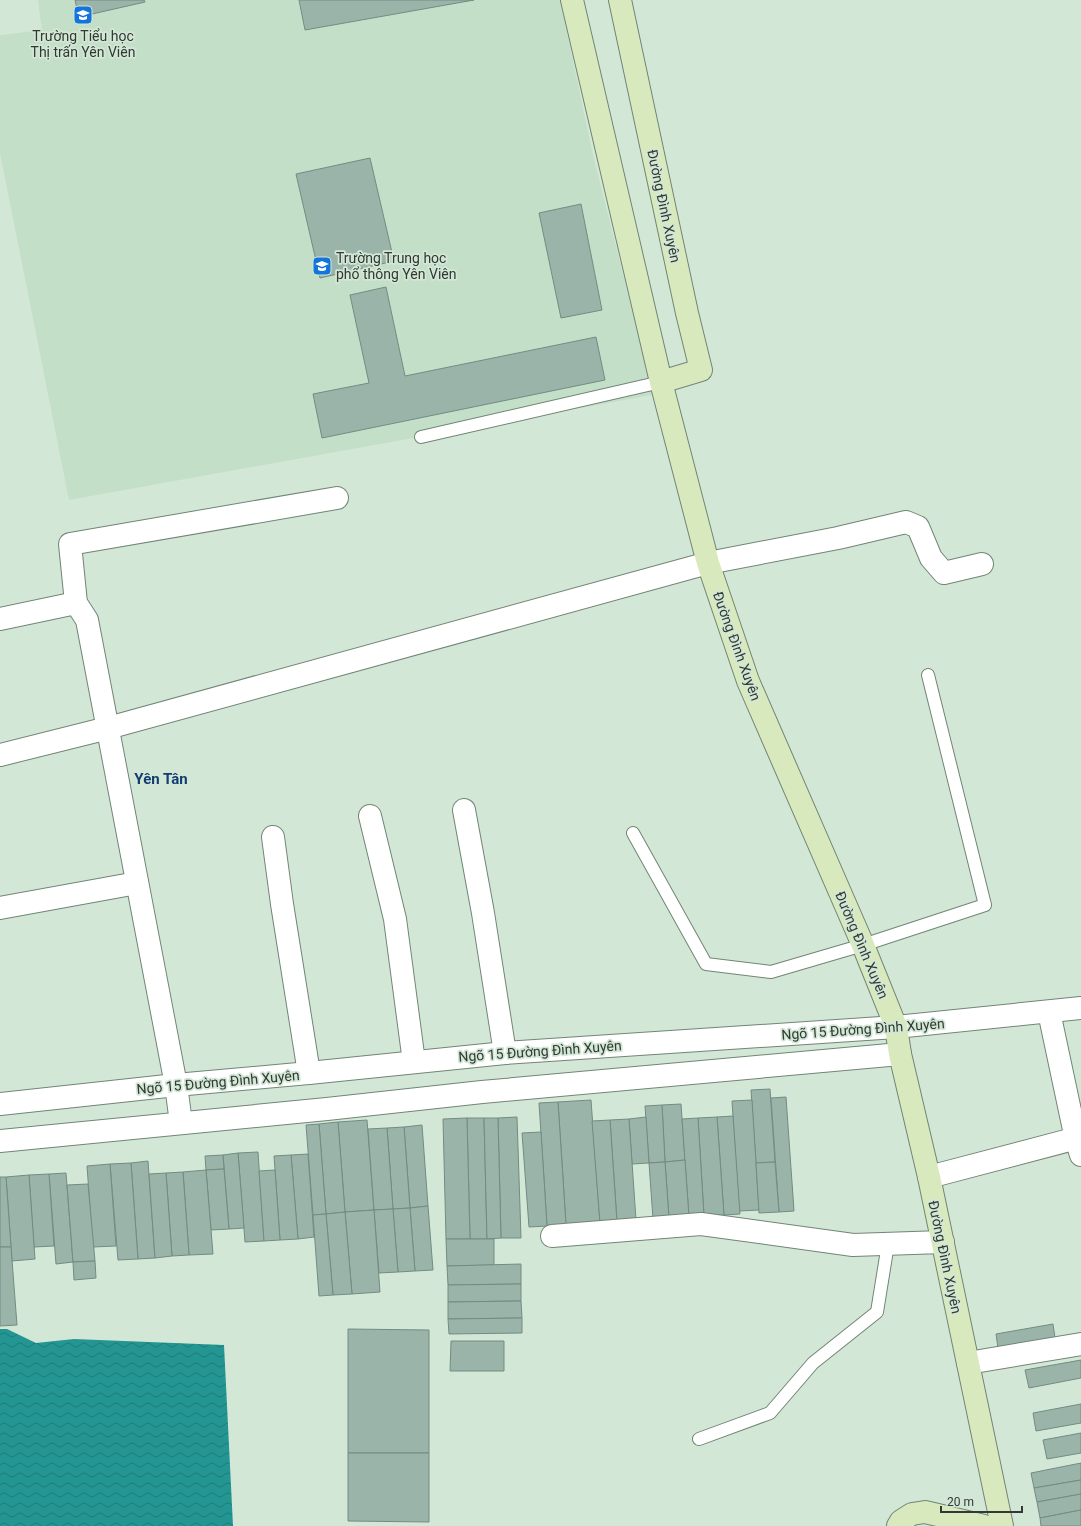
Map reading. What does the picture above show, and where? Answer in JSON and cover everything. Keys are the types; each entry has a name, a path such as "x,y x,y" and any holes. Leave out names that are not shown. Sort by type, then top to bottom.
{"street":[{"name":"Đường Đình Xuyên","path":"572,0 661,382 708,563 748,680 896,1027 900,1054 929,1177 968,1363 993,1525"},
{"name":"Đường Đình Xuyên","path":"620,0 701,370 661,382"},
{"path":"181,1123 176,1085 87,620 76,603 70,544 337,498"},
{"path":"0,755 108,728 708,563 838,538 906,522 918,527 931,558 944,574 982,564"},
{"path":"0,619 76,603"},
{"path":"464,810 483,913 505,1053"},
{"path":"370,816 395,919 414,1062"},
{"path":"273,836 282,904 309,1073"},
{"path":"0,908 137,883"},
{"name":"Ngõ 15 Đường Đình Xuyên","path":"0,1104 176,1085 505,1053 896,1027 1081,1008"},
{"path":"929,1177 1079,1143 1049,1012"},
{"name":"Ngõ 15 Đường Đình Xuyên","path":"0,1141 482,1092 900,1054"},
{"path":"552,1236 701,1224 853,1245 943,1242"},
{"path":"968,1363 1081,1344"},
{"path":"898,1526 901,1521 912,1514 925,1512 993,1525"}],"lane":[{"path":"421,437 661,382"},
{"path":"633,834 706,964 771,972 862,945 985,905 928,675"},
{"path":"698,1439 770,1413 813,1363 877,1312 888,1244"}],"shaded area":[{"name":"Trường Trung học phổ thông Yên Viên","path":"38,0 560,0 593,155 649,377 652,395 69,500 0,153 0,35 42,30"}],"water":[{"path":"0,1329 7,1329 36,1343 74,1339 224,1345 233,1526 0,1526"}],"building":[{"path":"75,0 144,0 145,2 79,17"},
{"path":"299,0 474,0 305,30"},
{"path":"370,158 394,261 320,278 296,174"},
{"path":"581,204 602,310 561,318 539,213"},
{"path":"386,287 405,376 596,337 605,380 322,438 313,394 369,383 350,295"},
{"path":"770,1089 775,1162 756,1163 751,1090"},
{"path":"786,1097 794,1211 779,1212 771,1098"},
{"path":"591,1100 600,1223 566,1225 558,1102"},
{"path":"752,1100 759,1210 739,1211 732,1101"},
{"path":"558,1102 566,1225 547,1226 539,1103"},
{"path":"681,1104 685,1160 665,1162 662,1105"},
{"path":"662,1105 665,1162 649,1163 645,1106"},
{"path":"733,1116 740,1214 724,1215 717,1117"},
{"path":"517,1117 521,1238 501,1238 498,1118"},
{"path":"646,1117 649,1163 632,1164 629,1119"},
{"path":"717,1117 724,1215 704,1216 698,1118"},
{"path":"467,1118 484,1118 487,1239 470,1239"},
{"path":"467,1118 470,1239 446,1239 443,1119"},
{"path":"484,1118 498,1118 501,1238 487,1239"},
{"path":"698,1118 704,1216 689,1217 682,1119"},
{"path":"629,1119 636,1220 617,1222 610,1120"},
{"path":"367,1120 374,1210 345,1212 338,1122"},
{"path":"610,1120 617,1222 600,1223 592,1121"},
{"path":"338,1122 345,1212 326,1214 319,1124"},
{"path":"319,1124 326,1214 313,1215 306,1125"},
{"path":"422,1125 428,1206 410,1208 404,1127"},
{"path":"404,1127 410,1208 393,1209 387,1128"},
{"path":"387,1128 393,1209 374,1210 368,1129"},
{"path":"541,1132 547,1226 529,1227 522,1133"},
{"path":"258,1152 264,1241 245,1242 238,1153"},
{"path":"238,1153 244,1228 229,1229 223,1155"},
{"path":"308,1154 314,1237 298,1239 291,1155"},
{"path":"223,1155 224,1169 206,1170 205,1156"},
{"path":"291,1155 298,1239 280,1240 274,1156"},
{"path":"685,1160 689,1217 669,1218 665,1162"},
{"path":"148,1161 155,1258 138,1259 131,1163"},
{"path":"665,1162 669,1218 653,1219 649,1163"},
{"path":"775,1162 779,1212 759,1213 756,1163"},
{"path":"131,1163 138,1259 118,1260 110,1164"},
{"path":"110,1164 116,1246 93,1247 87,1166"},
{"path":"224,1169 229,1229 211,1230 206,1170"},
{"path":"206,1170 213,1254 189,1255 183,1172"},
{"path":"275,1170 280,1240 264,1241 259,1171"},
{"path":"183,1172 189,1255 172,1256 166,1173"},
{"path":"66,1173 73,1262 56,1264 49,1174"},
{"path":"166,1173 172,1256 155,1258 149,1174"},
{"path":"49,1174 54,1246 34,1247 29,1175"},
{"path":"29,1175 35,1259 12,1261 6,1177"},
{"path":"0,1177 6,1177 11,1247 0,1247"},
{"path":"88,1184 95,1261 73,1262 67,1185"},
{"path":"428,1206 433,1270 415,1271 410,1208"},
{"path":"410,1208 415,1271 398,1272 393,1209"},
{"path":"393,1209 398,1272 379,1273 374,1210"},
{"path":"374,1210 380,1292 352,1294 345,1212"},
{"path":"345,1212 352,1294 333,1295 326,1214"},
{"path":"326,1214 333,1295 319,1296 313,1215"},
{"path":"446,1239 494,1239 494,1265 447,1266"},
{"path":"0,1247 11,1247 17,1325 0,1326"},
{"path":"95,1261 96,1278 74,1280 73,1262"},
{"path":"521,1264 521,1284 448,1285 447,1266"},
{"path":"521,1284 521,1301 448,1302 448,1285"},
{"path":"521,1301 522,1318 448,1319 448,1302"},
{"path":"522,1318 522,1333 449,1334 448,1319"},
{"path":"1053,1324 1056,1345 999,1355 996,1334"},
{"path":"348,1329 429,1330 429,1453 348,1453"},
{"path":"451,1341 504,1341 504,1371 450,1371"},
{"path":"1081,1360 1081,1378 1029,1388 1025,1370"},
{"path":"1081,1404 1081,1423 1036,1431 1033,1413"},
{"path":"1081,1433 1081,1453 1047,1459 1043,1440"},
{"path":"348,1453 429,1453 429,1522 348,1521"},
{"path":"1081,1463 1081,1480 1034,1488 1031,1473"},
{"path":"1081,1480 1081,1494 1037,1502 1034,1488"},
{"path":"1081,1494 1081,1510 1040,1518 1037,1502"},
{"path":"1081,1510 1081,1526 1041,1526 1040,1518"}],"place":[{"name":"Trường Tiểu học Thị trấn Yên Viên","path":"83,15"},
{"name":"Trường Trung học phổ thông Yên Viên","path":"322,266"}],"district":[{"name":"Yên Tân","path":"161,779"}]}
